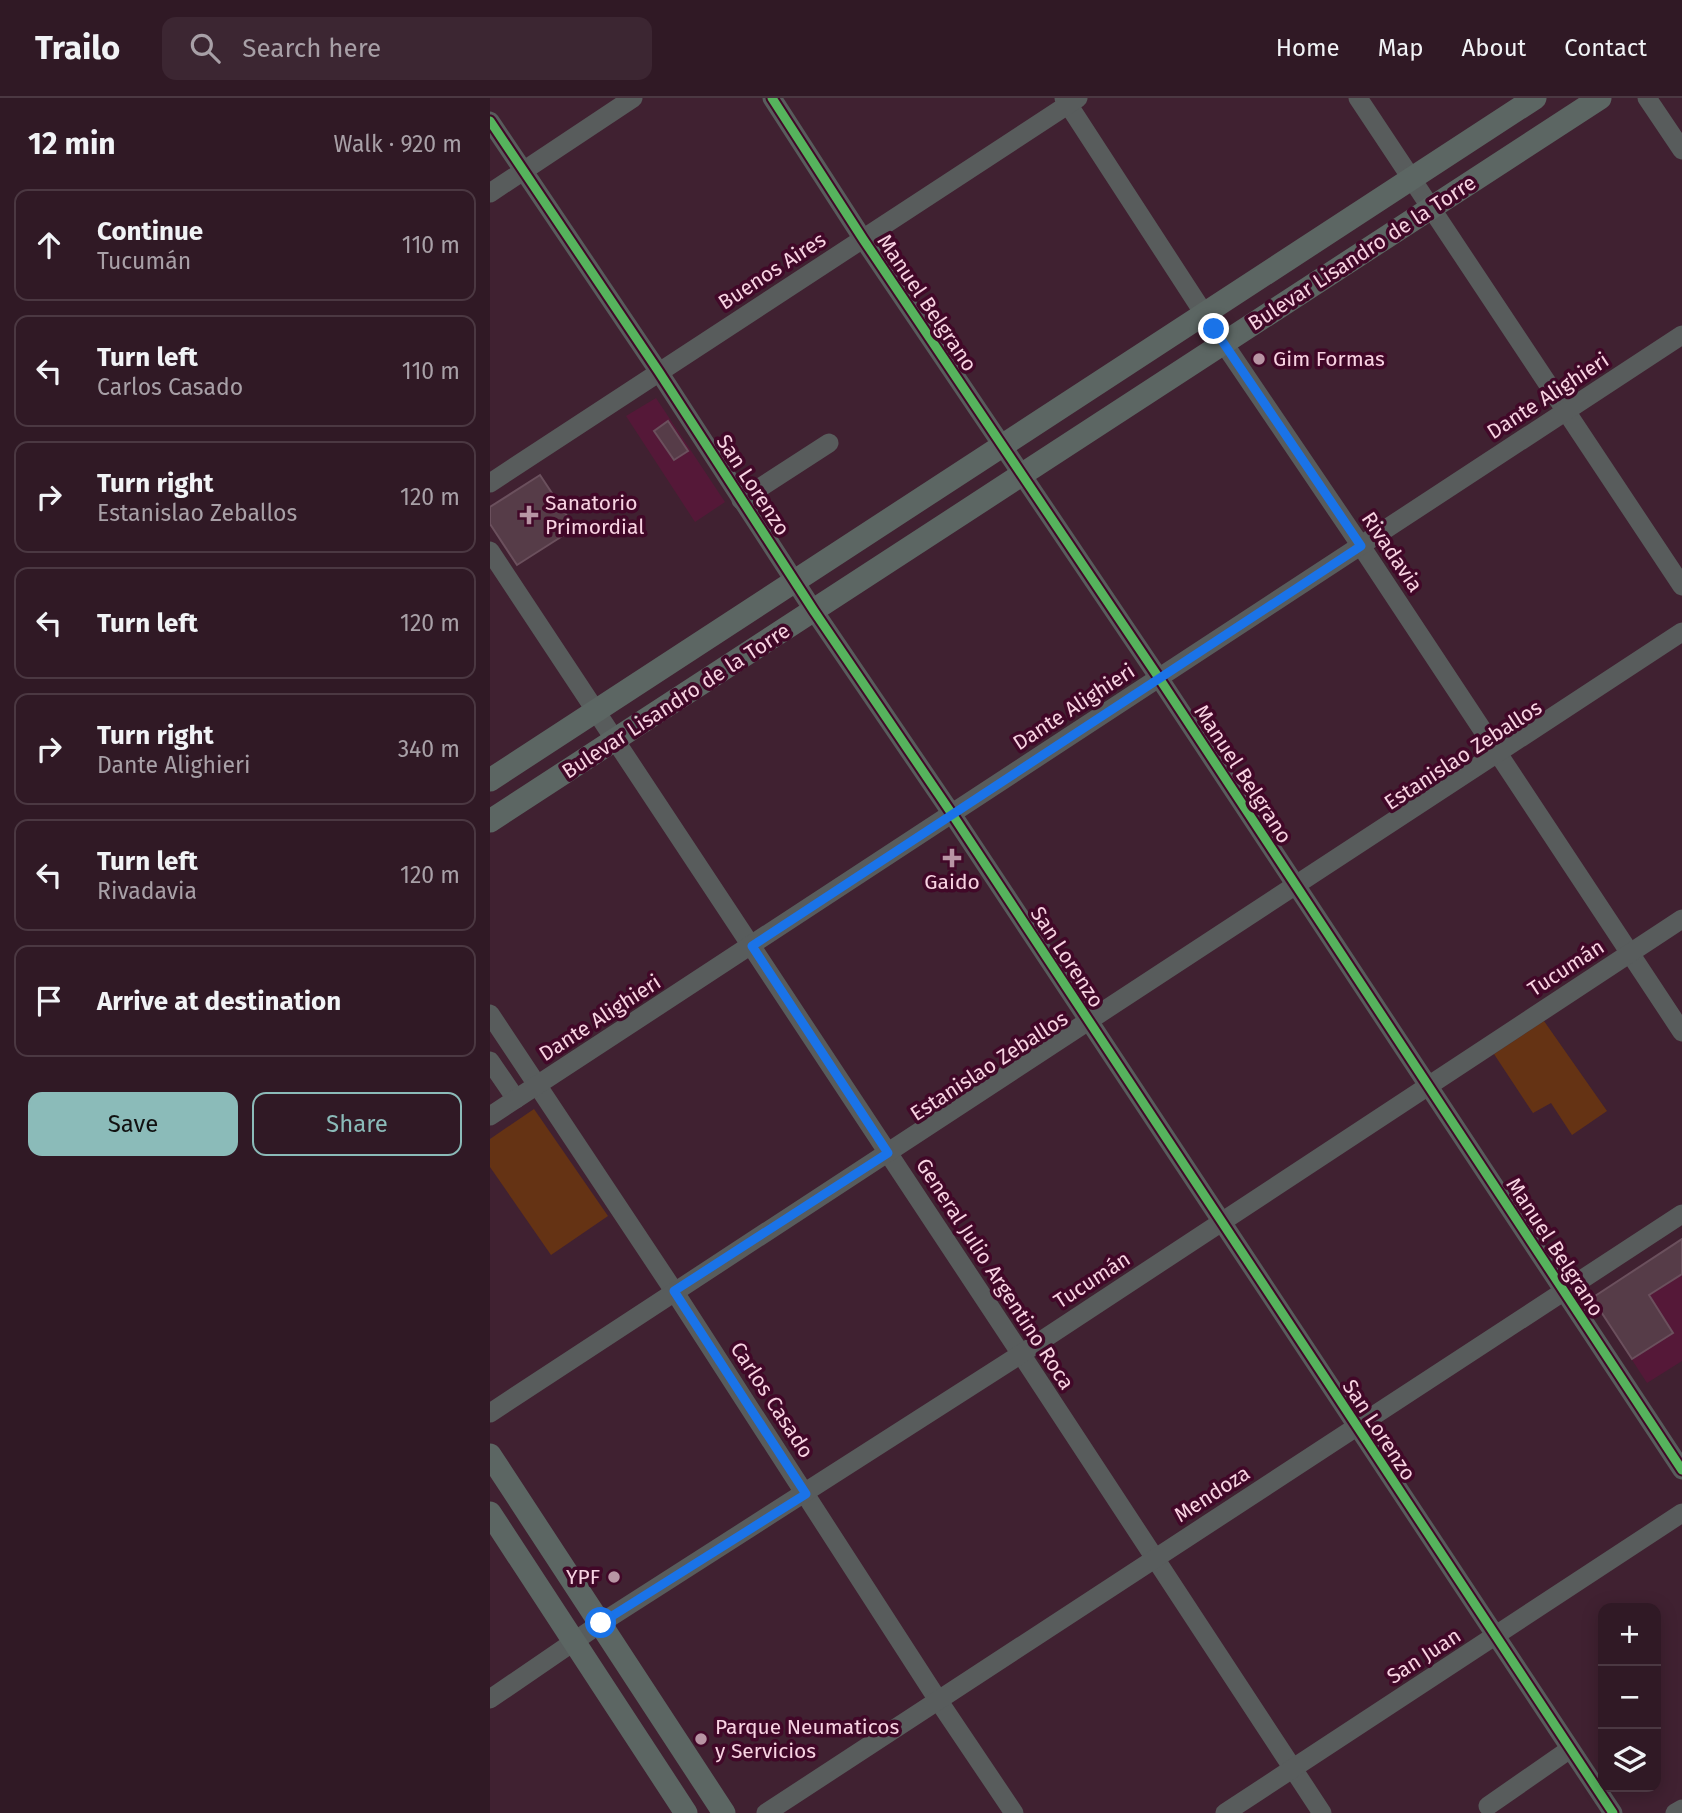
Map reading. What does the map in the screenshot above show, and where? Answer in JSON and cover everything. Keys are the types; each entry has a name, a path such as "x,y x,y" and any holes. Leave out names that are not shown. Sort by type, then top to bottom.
{"main road":[{"name":"Bulevar Lisandro de la Torre","path":"490,780 1535,98"},
{"name":"Bulevar Lisandro de la Torre","path":"490,821 1600,98"},
{"path":"490,1455 724,1813"},
{"path":"490,1513 686,1813"}],"street":[{"path":"490,193 634,98"},
{"name":"Manuel Belgrano","path":"772,98 863,239 1159,678 1682,1470"},
{"path":"1358,98 1682,586"},
{"path":"1647,98 1682,150"},
{"name":"Buenos Aires","path":"490,482 863,239 1070,100"},
{"name":"Rivadavia","path":"1070,100 1204,314 1361,546 1682,1032"},
{"name":"San Lorenzo","path":"490,121 1613,1813"},
{"name":"Dante Alighieri","path":"490,1116 1682,335"},
{"path":"741,500 829,443"},
{"name":"General Julio Argentino Roca","path":"490,551 1322,1813"},
{"name":"Estanislao Zeballos","path":"490,1413 1682,632"},
{"name":"Tucumán","path":"490,1699 601,1623 1021,1354 1682,919"},
{"name":"Carlos Casado","path":"490,1014 1014,1813"},
{"name":"Dante Alighieri","path":"494,1075 523,1065"},
{"path":"494,1075 516,1099"},
{"name":"Mendoza","path":"766,1813 1682,1213"},
{"name":"San Juan","path":"1225,1813 1682,1513"},
{"path":"1488,1806 1570,1749"},
{"path":"1675,1813 1682,1809"}],"shaded area":[{"path":"656,398 725,502 695,522 626,416"},
{"path":"1544,1021 1607,1111 1572,1135 1551,1103 1533,1113 1494,1054"},
{"path":"534,1109 608,1216 551,1255 490,1167 490,1139"},
{"path":"1682,1239 1682,1361 1647,1383 1592,1298"}],"building":[{"path":"668,421 688,451 674,460 654,431"},
{"name":"Sanatorio Primordial","path":"540,475 575,528 517,565 490,524 490,507"},
{"path":"1682,1239 1682,1274 1649,1295 1673,1333 1632,1359 1592,1298"}],"cycle path":[{"path":"772,98 863,239 1159,678 1682,1470"},
{"path":"490,121 1613,1813"}],"place":[{"name":"Gim Formas","path":"1259,359"},
{"name":"Sanatorio Primordial","path":"529,515"},
{"name":"Gaido","path":"952,858"},
{"name":"YPF","path":"614,1577"},
{"name":"Parque Neumaticos y Servicios","path":"701,1739"}],"route":[{"path":"601,1623 806,1494 674,1291 888,1153 752,946 1361,546 1214,329"}]}
